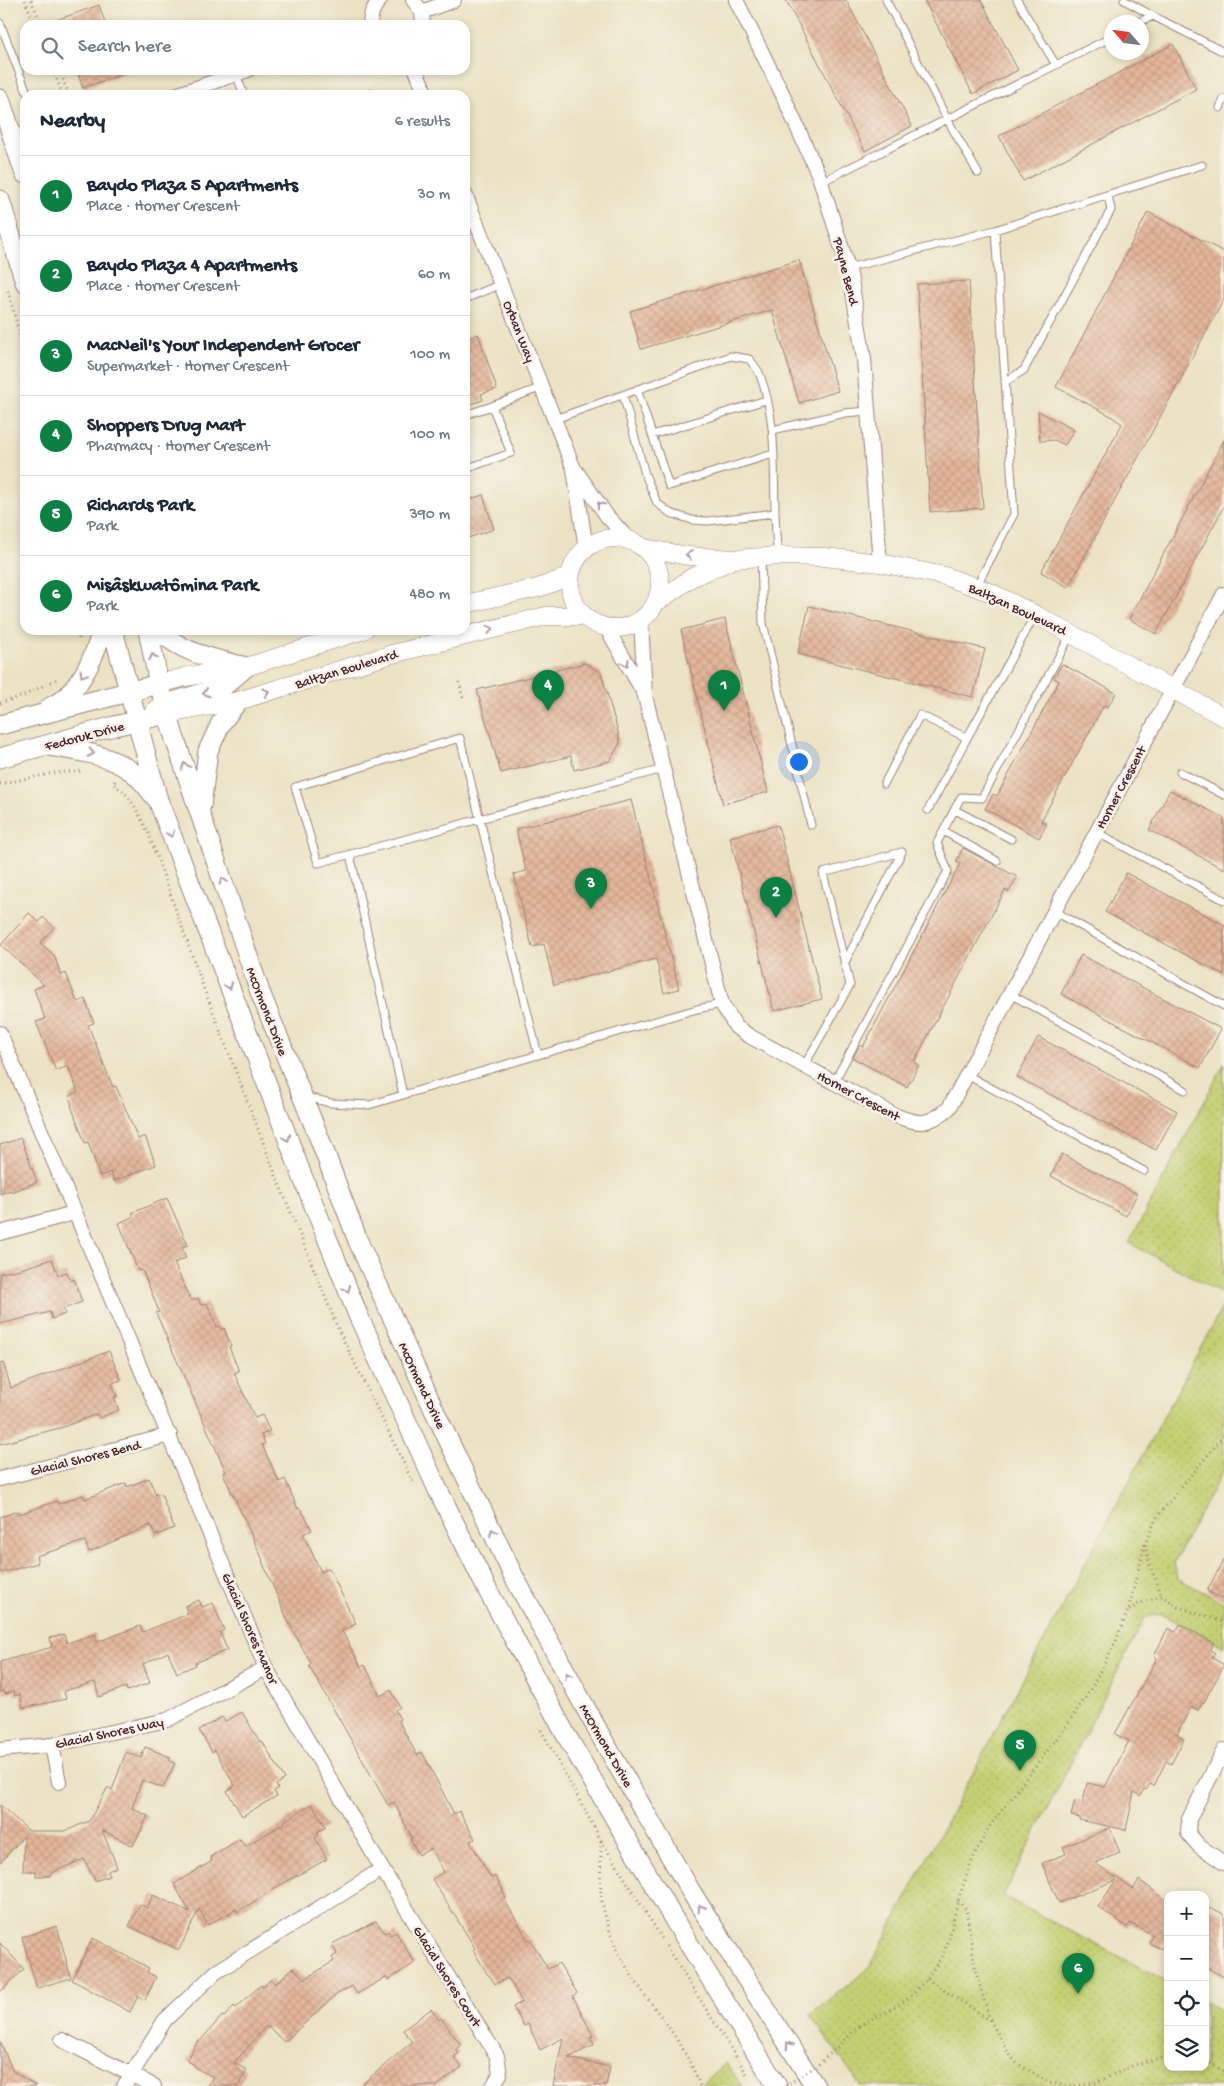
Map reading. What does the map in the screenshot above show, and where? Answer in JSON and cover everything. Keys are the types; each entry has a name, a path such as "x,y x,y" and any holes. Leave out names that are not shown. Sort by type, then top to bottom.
{"main road":[{"path":"0,99 20,159"},
{"path":"0,200 20,266"},
{"path":"40,715 68,695 78,682 93,657 100,635"},
{"name":"McOrmond Drive","path":"114,635 158,800 256,1057 358,1314 438,1490 486,1587 566,1735 679,1928 777,2086"},
{"name":"McOrmond Drive","path":"149,635 166,709 260,992 320,1140 358,1241 435,1412 514,1577 603,1740 693,1895 815,2086"},
{"path":"164,635 174,643 203,657 246,667"},
{"name":"Fedoruk Drive","path":"0,758 137,721 223,687 246,667"},
{"path":"0,725 159,684"},
{"path":"200,813 208,751 221,723 238,701"},
{"path":"43,745 95,754 109,759 135,774 158,800"}],"street":[{"path":"370,20 374,6 380,0"},
{"path":"413,0 423,18 454,0"},
{"name":"Payne Bend","path":"736,0 781,91 821,182 848,268 864,359 880,563"},
{"path":"190,90 233,75"},
{"path":"418,75 424,90"},
{"name":"Orban Way","path":"470,206 574,469 586,549"},
{"name":"Orban Way","path":"574,469 608,516 628,539"},
{"path":"608,538 628,539 644,548 654,559 660,573 661,587 657,602 649,615 621,629 607,629 594,624 583,616 574,604 570,590 570,576 577,558 591,545 608,538"},
{"name":"Baltzan Boulevard","path":"644,548 688,556 734,559 824,556 880,563 945,576 992,593 1036,615 1224,717"},
{"name":"Baltzan Boulevard","path":"657,602 691,578 734,559"},
{"path":"470,603 538,588 570,576"},
{"name":"Horner Crescent","path":"641,620 645,696 722,1004 736,1027 751,1037 894,1115 913,1122 935,1120 949,1108 1224,594"},
{"name":"Baltzan Boulevard","path":"470,635 546,616 583,616"},
{"name":"Horner Crescent","path":"607,629 645,696"},
{"path":"159,684 185,677 246,667 348,635"},
{"name":"Baltzan Boulevard","path":"166,709 238,701 392,654 469,635"},
{"name":"Glacial Shores Manor","path":"0,1033 74,1214 170,1435 266,1668 382,1869"},
{"path":"0,1233 74,1214"},
{"name":"Glacial Shores Bend","path":"0,1479 170,1435"},
{"name":"Glacial Shores Way","path":"0,1750 52,1745 167,1720 266,1668"},
{"path":"52,1745 59,1782"},
{"path":"1224,1750 1189,1818 1188,1833 1199,1846 1224,1863"},
{"path":"127,2080 164,2020 216,1972 382,1869"},
{"name":"Glacial Shores Court","path":"382,1869 497,2056 500,2074 493,2086"},
{"path":"62,2040 127,2080 154,2086"}],"lane":[{"path":"886,0 947,119 978,173"},
{"path":"1017,0 1056,65"},
{"path":"1124,0 1224,52"},
{"path":"1149,18 1153,16"},
{"path":"0,24 20,75"},
{"path":"821,182 1104,40"},
{"path":"20,75 26,90"},
{"path":"242,75 244,90"},
{"path":"1220,108 1224,99"},
{"path":"848,268 995,230 1202,165"},
{"path":"1005,382 1024,370 1111,210 1108,194"},
{"path":"976,587 1014,514 995,230"},
{"path":"470,297 501,284"},
{"path":"554,419 731,356 750,359 760,374 773,430 774,454 774,513 763,623 811,825"},
{"path":"470,413 542,387"},
{"path":"637,389 669,486 774,454"},
{"path":"623,395 645,474 657,503 670,513 692,520 708,521 774,513"},
{"path":"652,435 766,400"},
{"path":"470,467 511,453 492,406"},
{"path":"773,430 845,413 868,411"},
{"path":"928,810 966,738 1036,615"},
{"path":"834,1082 948,871 937,843 943,831 961,797 982,798 1071,633"},
{"path":"884,784 920,715 966,738"},
{"path":"538,1055 480,818 460,738 295,787 318,863 480,818 663,769"},
{"path":"1180,772 1224,795"},
{"path":"955,810 1011,839"},
{"path":"943,831 997,861"},
{"path":"1096,832 1224,900"},
{"path":"804,1066 850,985 844,964 823,873 902,852 844,964"},
{"path":"350,854 402,1095"},
{"path":"1054,911 1224,1006"},
{"path":"1010,994 1185,1090"},
{"path":"301,1096 331,1103 369,1105 697,1009 722,1004"},
{"path":"967,1075 1144,1171"}],"path":[{"path":"25,0 33,20"},
{"path":"31,0 40,20"},
{"path":"55,75 61,90"},
{"path":"61,75 67,90"},
{"path":"8,290 20,336"},
{"path":"0,703 24,696 59,677"},
{"path":"459,682 463,698"},
{"path":"0,784 54,773 89,771"},
{"path":"785,2086 818,2065 859,2026 907,2000 928,1980 950,1939 958,1900 973,1858 989,1827 1065,1728 1091,1689 1116,1641 1128,1610 1145,1544 1157,1517 1178,1488 1214,1450 1224,1435"},
{"path":"1145,1544 1150,1565 1162,1596 1178,1606 1224,1622"},
{"path":"1128,1610 1140,1603 1162,1596"},
{"path":"601,1840 602,1896 611,1932 623,1962 670,2028 692,2064 700,2086"},
{"path":"958,1900 966,1909 976,1973 990,2020 1009,2054 1017,2063 1050,2083 1074,2086 1095,2083 1134,2065 1164,2057"},
{"path":"928,1980 990,2020"},
{"path":"1209,2064 1224,2071"}],"green space":[{"path":"1224,1064 1224,1294 1129,1243"},
{"path":"1224,1304 1224,1469 1174,1562 1177,1578 1224,1603 1224,1647 1161,1614 1145,1617 1003,1896 1164,1980 1164,2071 1209,2071 1209,2004 1224,2012 1224,2086 861,2086 810,2015 868,1969"},
{"path":"726,2063 742,2086 700,2086"}],"building":[{"path":"786,0 846,0 912,126 865,151"},
{"path":"924,0 981,0 1018,70 973,94"},
{"path":"99,5 104,20 56,20"},
{"path":"1173,44 1196,89 1023,181 999,136 1143,60 1149,60 1149,57"},
{"path":"79,75 120,75 83,88"},
{"path":"1148,212 1224,252 1224,299 1068,587 1041,572 1122,424 1111,416 1056,387"},
{"path":"799,260 838,391 799,403 772,310 641,349 630,311"},
{"path":"969,281 983,508 930,512 917,284"},
{"path":"478,334 497,389 481,394 483,400 470,404 470,337"},
{"path":"1038,411 1074,430 1065,445 1054,440 1040,441"},
{"path":"1224,440 1224,506 1156,634 1129,619"},
{"path":"483,495 494,529 470,537 470,499"},
{"path":"809,606 985,649 973,697 798,654"},
{"path":"725,619 768,792 723,804 681,630"},
{"path":"585,663 601,672 618,732 620,743 610,761 574,770 571,756 501,773 477,690"},
{"path":"1062,664 1116,693 1108,707 1104,705 1041,821 1047,824 1039,838 985,809 993,794 997,796 1059,681 1054,678"},
{"path":"1170,790 1224,818 1224,869 1149,830"},
{"path":"631,800 679,989 664,993 656,959 554,985 544,944 532,947 514,874 526,871 516,829"},
{"path":"778,825 822,999 774,1011 730,837"},
{"path":"963,848 1017,877 1009,892 1005,890 914,1062 919,1065 907,1087 853,1058 860,1045 863,1047 960,864 956,862"},
{"path":"1126,873 1224,925 1224,975 1105,912"},
{"path":"29,913 39,922 43,917 54,927 40,943 54,955 61,975 66,973 76,1000 78,1002 85,999 94,1023 88,1025 113,1087 116,1086 138,1139 145,1136 156,1165 114,1181 111,1172 100,1176 88,1142 85,1143 71,1105 69,1096 78,1092 68,1066 56,1071 36,1022 45,1019 34,989 44,985 1,945"},
{"path":"1081,955 1221,1029 1200,1068 1061,994"},
{"path":"1038,1037 1177,1111 1156,1150 1017,1077"},
{"path":"21,1138 37,1182 0,1194 0,1145"},
{"path":"1062,1154 1137,1194 1126,1216 1051,1176"},
{"path":"167,1198 188,1245 182,1247 186,1258 174,1263 191,1301 198,1298 201,1305 207,1303 217,1327 220,1326 221,1330 224,1328 231,1346 229,1347 239,1371 234,1373 255,1418 262,1415 270,1431 261,1435 265,1443 262,1445 279,1482 285,1479 298,1509 300,1508 312,1530 303,1534 321,1572 329,1568 356,1624 342,1631 361,1667 365,1665 380,1696 391,1690 400,1707 395,1710 400,1719 398,1720 417,1755 422,1752 454,1814 459,1811 475,1839 470,1841 491,1878 495,1876 503,1890 506,1898 504,1899 528,1940 530,1939 548,1969 559,1963 577,1993 573,1996 593,2036 590,2037 594,2045 568,2058 610,2067 606,2086 553,2086 563,2038 540,2050 528,2024 524,2026 513,2007 522,2002 508,1978 495,1984 488,1975 473,1950 475,1948 432,1879 444,1872 431,1848 419,1855 394,1802 388,1805 309,1666 311,1664 289,1623 263,1560 223,1473 226,1472 156,1313 159,1312 153,1296 142,1270 138,1271 119,1223 134,1216 132,1213"},
{"path":"52,1259 58,1275 67,1272 70,1281 74,1279 82,1302 63,1309 65,1314 52,1319 50,1312 0,1324 0,1273 21,1269"},
{"path":"109,1351 121,1380 112,1383 117,1396 114,1397 119,1410 99,1418 97,1414 63,1427 0,1444 0,1363 3,1362 11,1388"},
{"path":"149,1478 156,1495 161,1493 174,1528 155,1536 151,1525 89,1552 85,1541 36,1556 38,1563 0,1573 0,1517 18,1511 19,1514 57,1501 58,1504 83,1495 85,1499 126,1483 127,1487"},
{"path":"1224,1559 1224,1600 1207,1591"},
{"path":"199,1600 202,1607 213,1603 224,1630 220,1632 227,1650 195,1663 196,1665 177,1673 168,1652 143,1664 150,1683 127,1691 126,1687 99,1697 95,1682 64,1691 66,1699 23,1708 20,1694 15,1696 14,1691 5,1694 4,1691 0,1692 0,1662 52,1647 50,1638 64,1634 67,1643 95,1634 97,1642 140,1626 143,1632 188,1614 185,1606"},
{"path":"1180,1624 1214,1643 1210,1650 1215,1653 1212,1658 1224,1665 1198,1710 1191,1707 1177,1734 1184,1739 1171,1764 1166,1761 1154,1786 1150,1784 1140,1796 1134,1792 1126,1830 1079,1820 1080,1818 1071,1816 1075,1800 1083,1802 1087,1783 1105,1787 1129,1741 1115,1734 1157,1658 1154,1656 1168,1628 1176,1632"},
{"path":"242,1712 285,1779 276,1785 278,1788 274,1791 277,1796 242,1816 227,1791 235,1786 215,1750 212,1752 199,1730 222,1717 225,1721"},
{"path":"145,1747 170,1757 169,1761 175,1763 163,1788 142,1780 132,1808 148,1816 133,1846 102,1830 117,1867 108,1871 109,1876 95,1881 84,1859 51,1873 50,1876 36,1876 36,1871 23,1871 24,1836 0,1863 0,1805 29,1831 65,1831 89,1821 108,1787 112,1790 126,1752 141,1758"},
{"path":"312,1804 326,1827 317,1832 319,1835 315,1838 327,1859 264,1894 237,1912 236,1909 208,1925 199,1909 179,1950 129,1926 140,1904 147,1908 153,1895 190,1912 174,1884 212,1861 210,1857 240,1839 245,1846 285,1823 284,1821"},
{"path":"1110,1828 1120,1853 1095,1863 1133,1889 1139,1880 1164,1898 1164,1943 1161,1949 1149,1943 1153,1935 1130,1923 1127,1927 1098,1907 1116,1880 1059,1903 1042,1863 1066,1854 1063,1847"},
{"path":"1211,1908 1224,1914 1224,1977 1209,1969 1209,1910"},
{"path":"376,1921 385,1933 388,1931 390,1935 396,1932 415,1963 388,1980 386,1977 357,1994 352,1986 336,1995 284,2042 266,2026 234,2063 247,2070 238,2086 208,2086 213,2077 187,2061 198,2040 200,2041 222,2016 224,2017 234,2006 236,2008 261,1985 263,1987 271,1979 275,1984 293,1968 305,1979 334,1961 332,1957 337,1954 332,1944"},
{"path":"57,1926 71,1978 37,1988 22,1937"},
{"path":"93,1938 149,1968 147,1972 156,1977 145,2000 138,1996 130,2012 72,1980"},
{"path":"0,1943 24,1969 0,1992"},
{"path":"431,2009 439,2020 441,2018 461,2045 456,2049 459,2053 454,2057 462,2067 437,2086 360,2086 412,2042 403,2030"},
{"path":"0,2041 13,2071 36,2086 0,2086"}],"place":[{"name":"Shoppers Drug Mart","path":"548,711"},
{"name":"Baydo Plaza 5 Apartments","path":"724,711"},
{"name":"MacNeil's Your Independent Grocer","path":"591,909"},
{"name":"Baydo Plaza 4 Apartments","path":"776,918"},
{"name":"Richards Park","path":"1020,1771"},
{"name":"Misâskwatômina Park","path":"1078,1994"}]}
